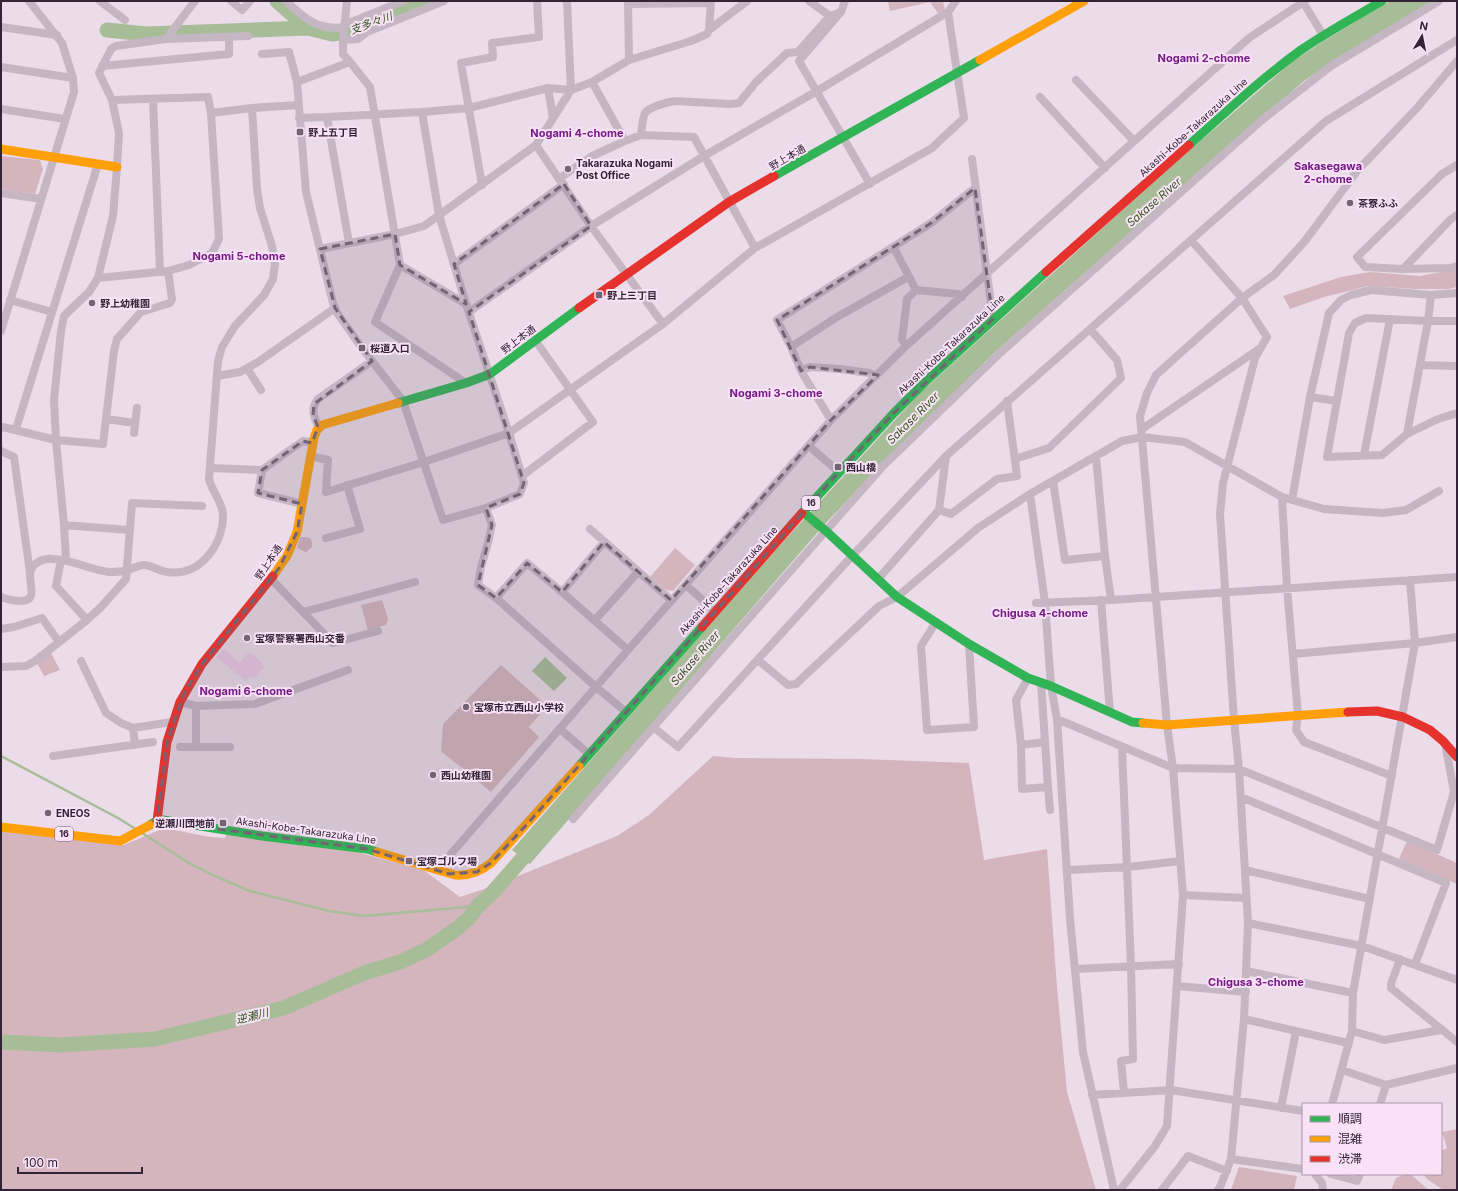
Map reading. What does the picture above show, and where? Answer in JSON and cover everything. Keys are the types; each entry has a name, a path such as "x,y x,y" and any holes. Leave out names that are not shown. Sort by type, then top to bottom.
{"street":[{"path":"1,331 74,92 73,78 62,43 29,1"},
{"path":"166,39 195,1"},
{"path":"231,1 242,10 250,1"},
{"path":"286,1 298,13 310,21 322,27 333,29 344,26 403,1"},
{"path":"347,1 343,54 370,87 400,264 375,322 466,383"},
{"path":"482,185 461,63 493,57 492,43 539,37 537,1"},
{"path":"320,249 395,234 424,226 536,145 571,90 567,1"},
{"path":"299,118 422,112 469,108 548,88 571,90 592,82 630,60 691,41 706,34 709,30 748,1"},
{"path":"809,1 830,16"},
{"path":"845,1 841,12 799,61 870,184"},
{"path":"467,308 591,226 704,156 817,91 948,12 956,1"},
{"name":"野上本通","path":"157,821 164,758 172,722 180,702 202,664 271,579 287,556 297,532 312,443 319,428 325,423 466,383 490,374 688,230 730,202 958,72 1074,3 1084,1"},
{"name":"Akashi-Kobe-Takarazuka Line","path":"157,821 163,820 262,836 367,849 449,874 464,876 477,872 491,863 838,472 899,408 993,319 1253,88 1300,51 1322,36 1382,1"},
{"path":"573,820 653,727 884,466 999,354 1262,120 1331,66 1439,1"},
{"path":"105,2 125,20"},
{"path":"343,39 358,39 367,32 444,2"},
{"path":"630,60 628,3 711,2 709,30"},
{"path":"437,870 671,600 686,585 831,420 906,346 987,275 1249,38 1293,4 1304,2 1322,36"},
{"path":"641,135 646,113 650,109 668,102 739,103 756,82 787,53 798,52 830,16 841,12"},
{"path":"310,456 328,460 326,492 424,462 509,433 663,324 755,248 932,148 964,118 948,12"},
{"path":"1,27 57,36"},
{"path":"87,620 56,586 64,560 64,525 54,400 61,331 64,316 89,292 98,278 113,216 119,133 112,100 99,73 111,49 116,46 166,39 248,36"},
{"path":"102,66 229,54 229,37"},
{"path":"653,727 678,747 852,556 946,456 1326,121 1457,40"},
{"path":"262,54 289,52 297,82 306,192 335,308 403,401 443,520 486,508 520,494 524,483 490,374 467,308 440,215 422,112"},
{"path":"1120,1190 1155,1146 1167,1126 1171,1090 1183,895 1173,768 1167,725 1140,416 1146,393 1156,375 1242,298 1274,275 1290,258 1305,241 1357,171 1417,108 1457,61"},
{"path":"297,82 350,62"},
{"path":"1,67 73,78"},
{"path":"1076,80 1134,141"},
{"path":"592,82 625,141"},
{"path":"548,88 553,118"},
{"path":"98,278 164,271 189,265 212,253 219,239 211,113 208,97 112,100"},
{"path":"1040,98 1105,168"},
{"path":"1,428 3,426 56,440 103,444 114,350 117,339 141,312 170,303 172,299 164,271 153,99"},
{"path":"211,113 252,108 298,105"},
{"path":"30,574 34,565 43,560 52,558 109,572 125,571 144,565 167,572 180,572 194,568 203,561 219,538 223,514 222,505 213,491 209,479 218,361 222,347 235,326 264,295 273,279 275,264 272,246 260,208 257,189 252,108"},
{"path":"1,109 65,119"},
{"path":"327,117 349,243"},
{"path":"454,264 592,156 641,135 694,137 755,248"},
{"path":"536,145 562,181 591,226 663,324"},
{"path":"1,149 117,167"},
{"path":"972,159 993,319"},
{"path":"16,429 98,164"},
{"path":"1457,165 1442,174 1357,256 1365,267 1403,270 1451,268 1457,266"},
{"path":"831,420 801,371 777,320 932,224 975,188"},
{"path":"1,193 41,200"},
{"path":"1403,270 1451,219 1457,215"},
{"path":"1191,240 1242,298 1267,337 1255,358 1227,465 1223,483 1220,514 1234,720 1241,797 1248,923 1244,1020 1231,1159 1222,1185 1218,1190"},
{"path":"894,248 916,290"},
{"path":"400,264 467,308"},
{"path":"791,347 837,317 908,277"},
{"path":"916,290 958,294 962,297"},
{"path":"906,346 902,339 907,299 916,290"},
{"path":"1292,500 1310,397 1329,313 1341,300 1351,295 1371,290 1431,295 1457,293"},
{"path":"1407,434 1428,322 1431,295"},
{"path":"10,300 52,312"},
{"path":"217,376 240,372 247,368 335,308"},
{"path":"1457,321 1428,322 1366,318 1355,323 1349,333 1327,457 1382,455 1407,434 1438,418 1457,413"},
{"path":"1364,455 1390,319"},
{"path":"1015,460 1050,448 1121,378 1117,360 1090,328"},
{"path":"522,476 593,422 535,340"},
{"path":"758,660 788,685 796,684 879,606 897,597 978,528 1030,494 1122,441 1142,433 1260,348"},
{"path":"319,428 313,415 314,404 318,399 372,360"},
{"path":"1420,365 1457,366"},
{"path":"801,371 810,367 840,369 869,373 876,376"},
{"path":"247,368 261,390"},
{"path":"1310,397 1337,401"},
{"path":"939,510 951,514 997,479 1017,476 1007,401"},
{"path":"134,433 137,408"},
{"path":"106,419 135,423"},
{"path":"1142,433 1185,442 1282,497 1324,509 1383,513 1406,510 1439,491"},
{"path":"210,468 262,470 303,441 312,443"},
{"path":"809,446 838,472"},
{"path":"1,451 14,457 32,592 31,597 26,600 19,601 1,597"},
{"path":"878,579 939,510 946,456"},
{"path":"1096,456 1111,600"},
{"path":"262,470 258,493 302,504"},
{"path":"1053,481 1065,560 1106,556"},
{"path":"326,538 360,529 347,485"},
{"path":"1030,494 1045,603 1051,686 1057,719 1067,870 1083,1052 1114,1190"},
{"path":"1282,497 1287,588 1298,715 1296,730 1304,742 1392,776"},
{"path":"1,667 26,666 35,661 87,620 126,579 125,571 132,503 202,506"},
{"path":"486,508 492,525 478,585 496,598 626,712"},
{"path":"803,512 826,531 897,597 969,644 1028,678 1051,686 1132,722 1167,725 1298,715 1377,711 1403,717 1430,730 1445,743 1457,757"},
{"path":"64,525 129,530"},
{"path":"590,529 671,600"},
{"path":"562,592 604,542"},
{"path":"496,598 527,563 628,650"},
{"path":"595,620 638,572"},
{"path":"1036,603 1225,593 1457,577"},
{"path":"271,579 333,643 378,631"},
{"path":"1332,1103 1352,1031 1353,993 1415,643 1410,580"},
{"path":"303,612 416,582"},
{"path":"686,585 715,611"},
{"path":"1101,600 1110,712"},
{"path":"1,629 14,627 42,618 59,642"},
{"path":"936,622 921,646 927,730 974,727 969,644"},
{"path":"1293,654 1415,643 1457,637"},
{"path":"81,661 106,713 121,723 133,728 172,722"},
{"path":"180,702 196,706 255,704 348,670"},
{"path":"1028,678 1016,700 1022,789 1048,787"},
{"path":"1041,682 1050,810"},
{"path":"196,706 196,746"},
{"path":"1057,719 1122,748 1173,768 1239,769 1437,850 1454,792 1445,743"},
{"path":"133,728 135,745"},
{"path":"560,729 589,754"},
{"path":"53,756 153,742"},
{"path":"1020,745 1045,742"},
{"path":"180,747 230,747"},
{"path":"1122,748 1128,867 1133,1059 1122,1061 1124,1092"},
{"path":"1241,797 1446,882 1415,964"},
{"name":"16","path":"1,827 120,841 157,821"},
{"path":"1067,870 1128,867 1180,861"},
{"path":"1245,870 1370,899"},
{"path":"1183,895 1246,898"},
{"path":"1248,923 1362,946 1457,980"},
{"path":"1400,959 1391,988 1457,1042"},
{"path":"1075,969 1179,964"},
{"path":"1246,972 1353,993"},
{"path":"1177,986 1246,992"},
{"path":"1244,1020 1348,1043"},
{"path":"1352,1031 1384,1040 1441,1030"},
{"path":"1281,1108 1296,1031"},
{"path":"1342,1070 1386,1085 1457,1068"},
{"path":"1380,1103 1386,1085"},
{"path":"1092,1095 1171,1090 1302,1111"},
{"path":"1162,1190 1188,1156 1227,1171"},
{"path":"1231,1159 1302,1168"},
{"path":"1316,1175 1322,1183 1323,1190"},
{"path":"1335,1175 1358,1181 1360,1175"}],"highlighted area":[{"path":"564,184 591,226 469,312 524,483 520,494 486,508 492,525 478,585 496,598 527,563 562,592 604,542 671,600 831,420 878,375 810,367 801,371 777,320 931,223 975,188 993,319 894,413 839,472 530,821 491,863 477,872 449,874 367,849 157,821 167,742 184,693 202,664 279,568 297,532 302,504 258,493 262,470 303,441 312,443 318,427 313,415 314,404 372,361 335,308 320,249 395,234 400,265 466,304 454,264"}],"shaded area":[{"path":"888,1 943,1 945,10 938,13 930,2 890,11"},
{"path":"1,156 40,160 43,169 35,194 1,189"},
{"path":"1457,269 1457,287 1448,289 1415,289 1368,286 1324,297 1290,309 1283,296 1341,277 1370,272 1420,276"},
{"path":"300,537 307,537 311,539 312,547 306,552 297,548"},
{"path":"675,548 695,565 673,591 666,590 650,577"},
{"path":"382,600 388,619 386,625 368,630 361,605"},
{"path":"224,649 240,663 249,652 260,661 264,667 255,678 250,676 246,681 216,657"},
{"path":"51,653 60,670 44,676 37,663"},
{"path":"501,665 547,706 529,727 539,737 491,792 441,751 443,724"},
{"path":"713,756 735,758 862,759 969,763 984,860 1047,849 1057,987 1067,1092 1096,1190 1,1190 1,831 124,845 164,828 210,837 225,838 226,834 349,850 422,869 460,897 493,886 617,836 649,815"},
{"path":"1407,841 1457,863 1457,884 1399,859"},
{"path":"1457,1129 1457,1190 1443,1190 1424,1175 1442,1175 1442,1150 1447,1148 1442,1132"},
{"path":"1239,1167 1297,1176 1294,1190 1231,1190"},
{"path":"1403,1175 1411,1175 1429,1190 1391,1190 1396,1178"}],"water":[{"name":"Sakase River","path":"1390,1 1434,1 1343,55 1304,81 993,354 884,462 825,524 530,864 512,850 771,555 919,394 1168,169 1292,62"},
{"path":"545,657 567,678 554,691 532,671"}],"waterway":[{"name":"支多々川","path":"277,1 308,28 332,34 356,31 426,1"},
{"path":"107,30 146,34 308,28"},
{"path":"1,756 134,828"},
{"path":"142,833 189,863 250,891 329,911 364,916 478,906"},
{"name":"逆瀬川","path":"1,1042 61,1045 155,1039 284,1008 364,973 400,962 426,950 459,927 469,918 478,906 493,892 536,843"}],"traffic: fast":[{"path":"1189,145 1286,61 1331,31 1382,1"},
{"path":"774,176 980,60"},
{"path":"802,513 894,413 925,382 1046,272"},
{"path":"398,403 466,383 490,374 579,308"},
{"path":"803,512 826,531 897,597 969,644 1028,678 1051,686 1132,722 1143,723"},
{"path":"579,766 702,627"},
{"path":"150,825 157,821 163,820 262,836 367,849 377,852"}],"traffic: slow":[{"path":"980,60 1084,1"},
{"path":"1,149 117,167"},
{"path":"273,576 287,556 297,532 314,438 317,430 322,425 398,403"},
{"path":"1143,723 1167,725 1348,712"},
{"path":"377,852 455,875 470,874 483,869 491,863 579,766"},
{"path":"1,827 120,841 150,825"}],"traffic: jam":[{"path":"1046,272 1189,145"},
{"path":"579,308 729,202 774,176"},
{"path":"702,627 802,513"},
{"path":"157,821 167,742 180,702 202,664 273,576"},
{"path":"1348,712 1377,711 1403,717 1430,730 1443,741 1457,757"}],"place":[{"name":"野上五丁目","path":"300,132"},
{"name":"Takarazuka Nogami Post Office","path":"568,169"},
{"name":"茶寮ふふ","path":"1350,203"},
{"name":"野上三丁目","path":"599,295"},
{"name":"野上幼稚園","path":"92,303"},
{"name":"桜道入口","path":"362,348"},
{"name":"西山橋","path":"838,467"},
{"name":"宝塚警察署西山交番","path":"247,638"},
{"name":"宝塚市立西山小学校","path":"466,707"},
{"name":"西山幼稚園","path":"433,775"},
{"name":"ENEOS","path":"48,813"},
{"name":"逆瀬川団地前","path":"223,823"},
{"name":"宝塚ゴルフ場","path":"409,861"}],"district":[{"name":"Nogami 2-chome","path":"1204,58"},
{"name":"Nogami 4-chome","path":"577,133"},
{"name":"Sakasegawa 2-chome","path":"1328,172"},
{"name":"Nogami 5-chome","path":"239,256"},
{"name":"Nogami 3-chome","path":"776,393"},
{"name":"Chigusa 4-chome","path":"1040,613"},
{"name":"Nogami 6-chome","path":"246,691"},
{"name":"Chigusa 3-chome","path":"1256,982"}]}
